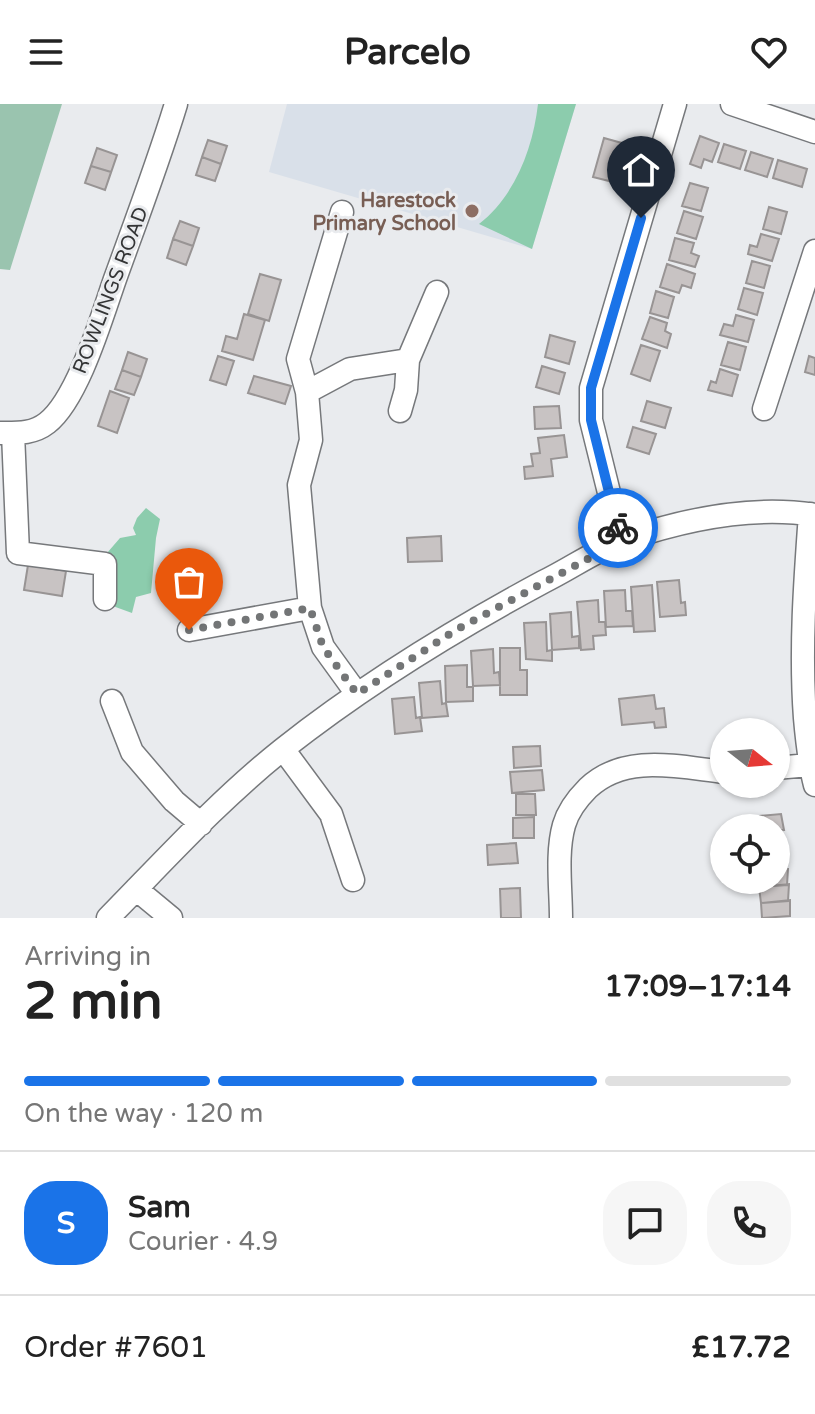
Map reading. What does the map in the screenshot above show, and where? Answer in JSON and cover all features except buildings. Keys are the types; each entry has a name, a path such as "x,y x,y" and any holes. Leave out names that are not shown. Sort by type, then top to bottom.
{"street":[{"name":"ROWLINGS ROAD","path":"6,433 31,432 47,423 62,407 77,378 156,168 176,104"},
{"path":"621,541 591,420 591,388 675,104"},
{"path":"732,104 815,132"},
{"path":"342,212 298,359 307,392 311,440 299,485 310,608 323,647 357,694"},
{"path":"764,409 815,251"},
{"path":"400,411 406,390 408,360 437,292"},
{"path":"307,392 350,369 408,360"},
{"path":"6,433 18,553 105,564 105,599"},
{"path":"108,918 201,824 283,749 357,694 456,630 621,541 721,515 766,511 812,515 802,616 804,696 812,775 790,771"},
{"path":"189,630 310,608"},
{"path":"112,701 132,752 174,801 201,824"},
{"path":"283,749 331,814 353,880"},
{"path":"561,918 564,824 578,797 613,770 641,764 710,771"},
{"path":"136,889 171,918"}],"shaded area":[{"name":"Harestock Primary School","path":"287,104 576,104 532,249 269,172"}],"green space":[{"path":"0,104 62,104 10,270 0,269"},
{"path":"538,104 576,104 532,249 479,224 503,200 520,170 532,137"},
{"path":"146,508 160,519 151,593 136,597 132,613 110,605 107,553 120,538 136,535 133,528"}],"way so far":[{"path":"189,630 310,608 323,647 357,694 456,630 621,541 618,528"}],"place":[{"name":"Harestock Primary School","path":"472,211"}],"route":[{"path":"618,528 591,420 591,388 641,218"}]}
